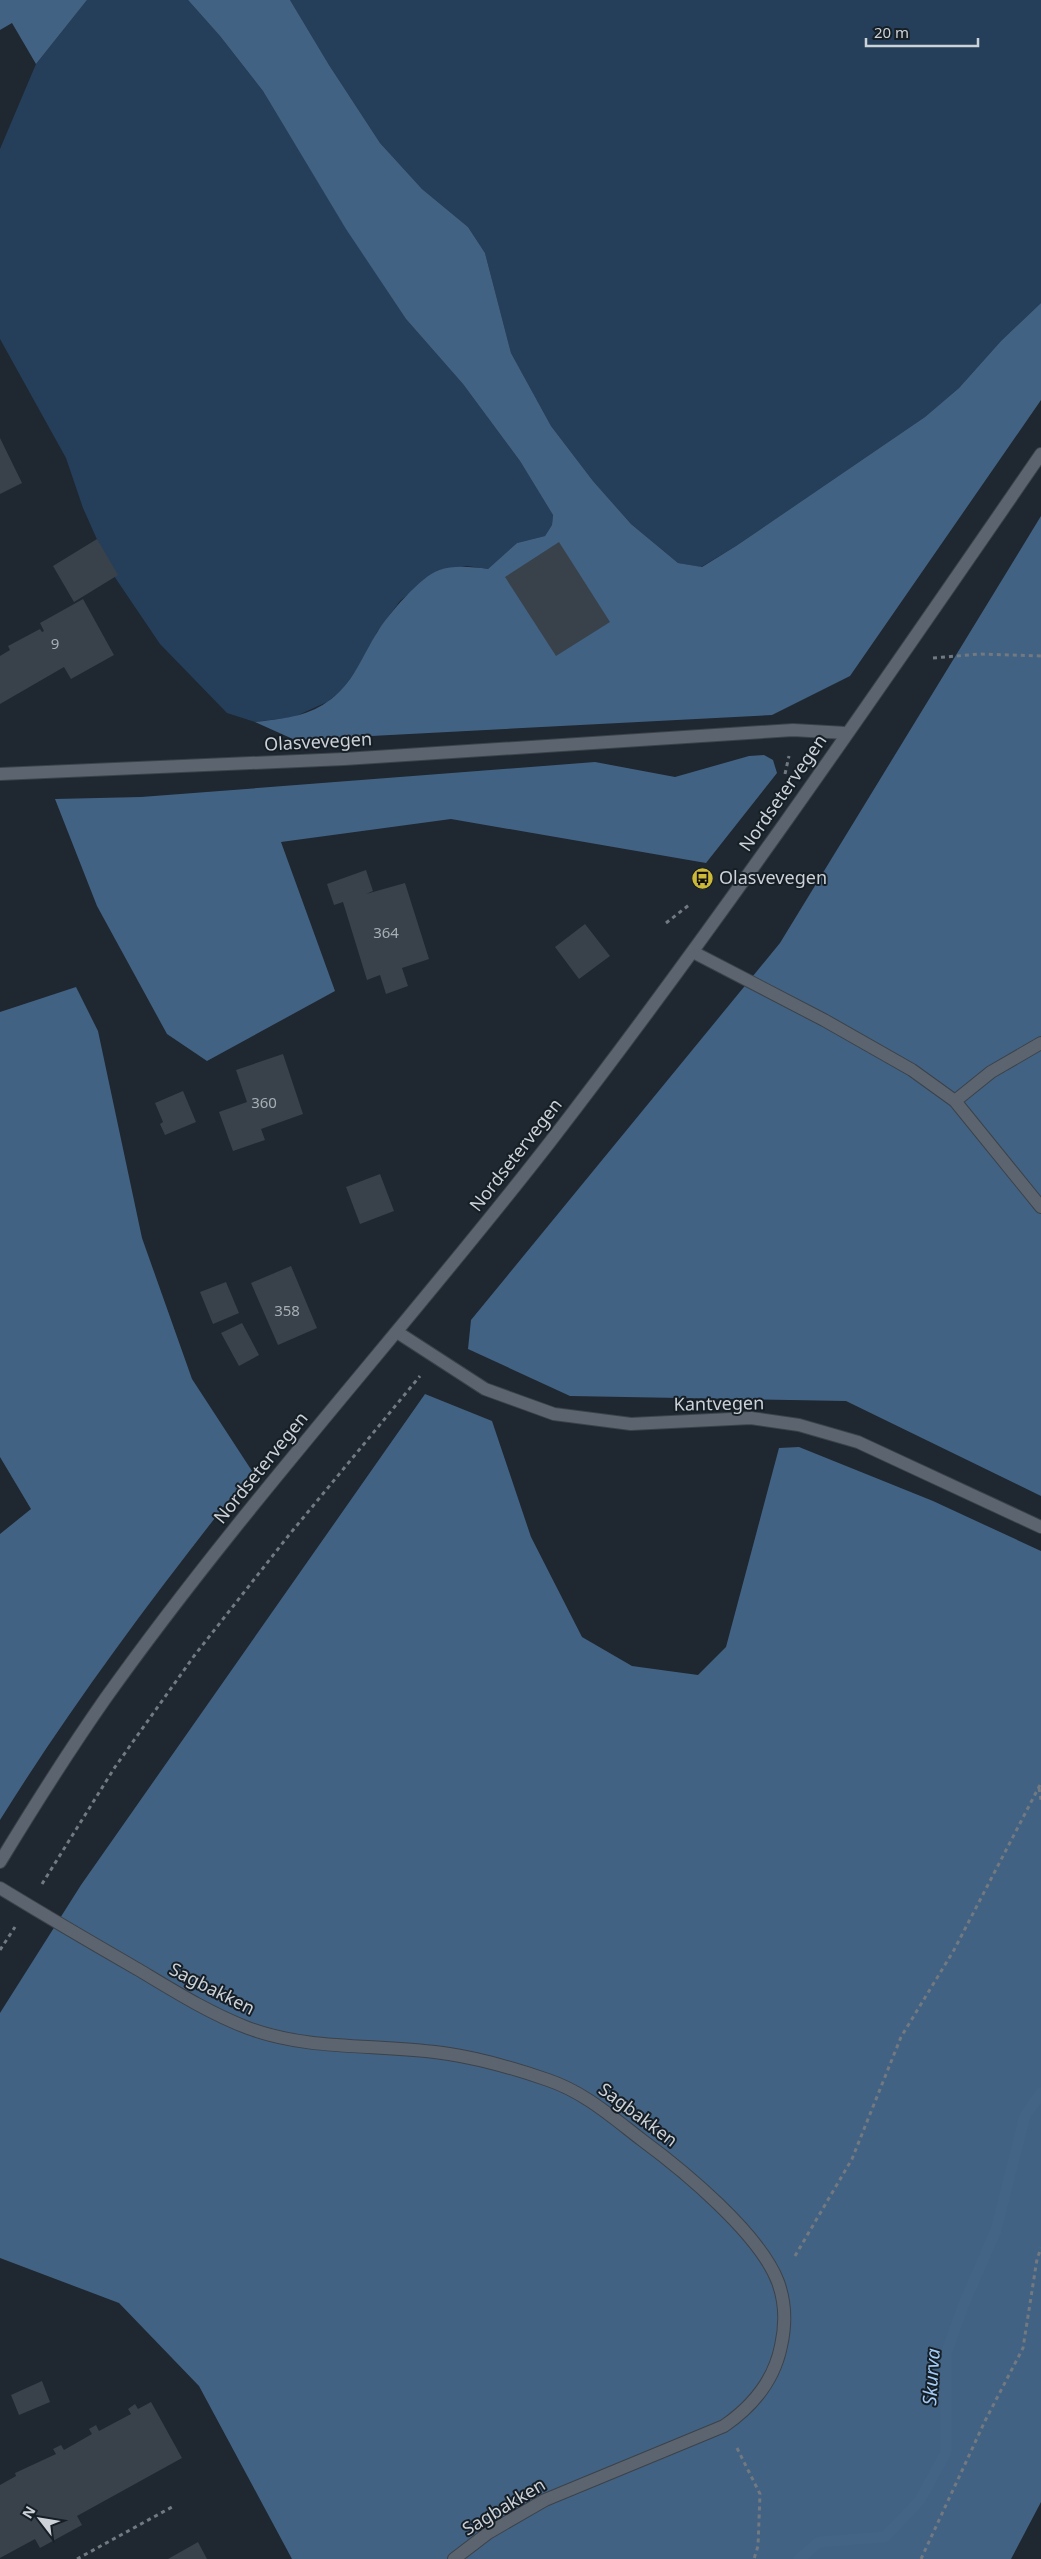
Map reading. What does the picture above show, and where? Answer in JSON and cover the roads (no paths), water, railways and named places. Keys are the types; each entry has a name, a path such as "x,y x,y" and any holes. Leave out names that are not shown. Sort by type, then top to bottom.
{"street":[{"name":"Nordsetervegen","path":"0,1862 65,1758 155,1631 296,1452 397,1332 550,1142 693,952 1041,454"},
{"name":"Olasvevegen","path":"0,774 344,759 793,730 846,733"},
{"path":"693,952 824,1020 912,1070 955,1101 1041,1207"},
{"path":"955,1101 991,1072 1041,1043"},
{"name":"Kantvegen","path":"397,1332 485,1389 554,1414 631,1424 751,1418 799,1425 858,1442 1041,1527"},
{"name":"Sagbakken","path":"0,1888 206,2010 254,2030 276,2037 323,2044 449,2054 551,2081 584,2096 662,2154 719,2204 756,2247 778,2281 786,2324 778,2361 770,2380 743,2413 724,2426 545,2500 488,2534 454,2559"}],"waterway":[{"name":"Skurva","path":"799,2559 819,2542 885,2537 920,2500 946,2452 946,2354 963,2306 996,2230 1025,2116 1041,2093"}],"place":[{"name":"Olasvevegen","path":"703,878"}]}
